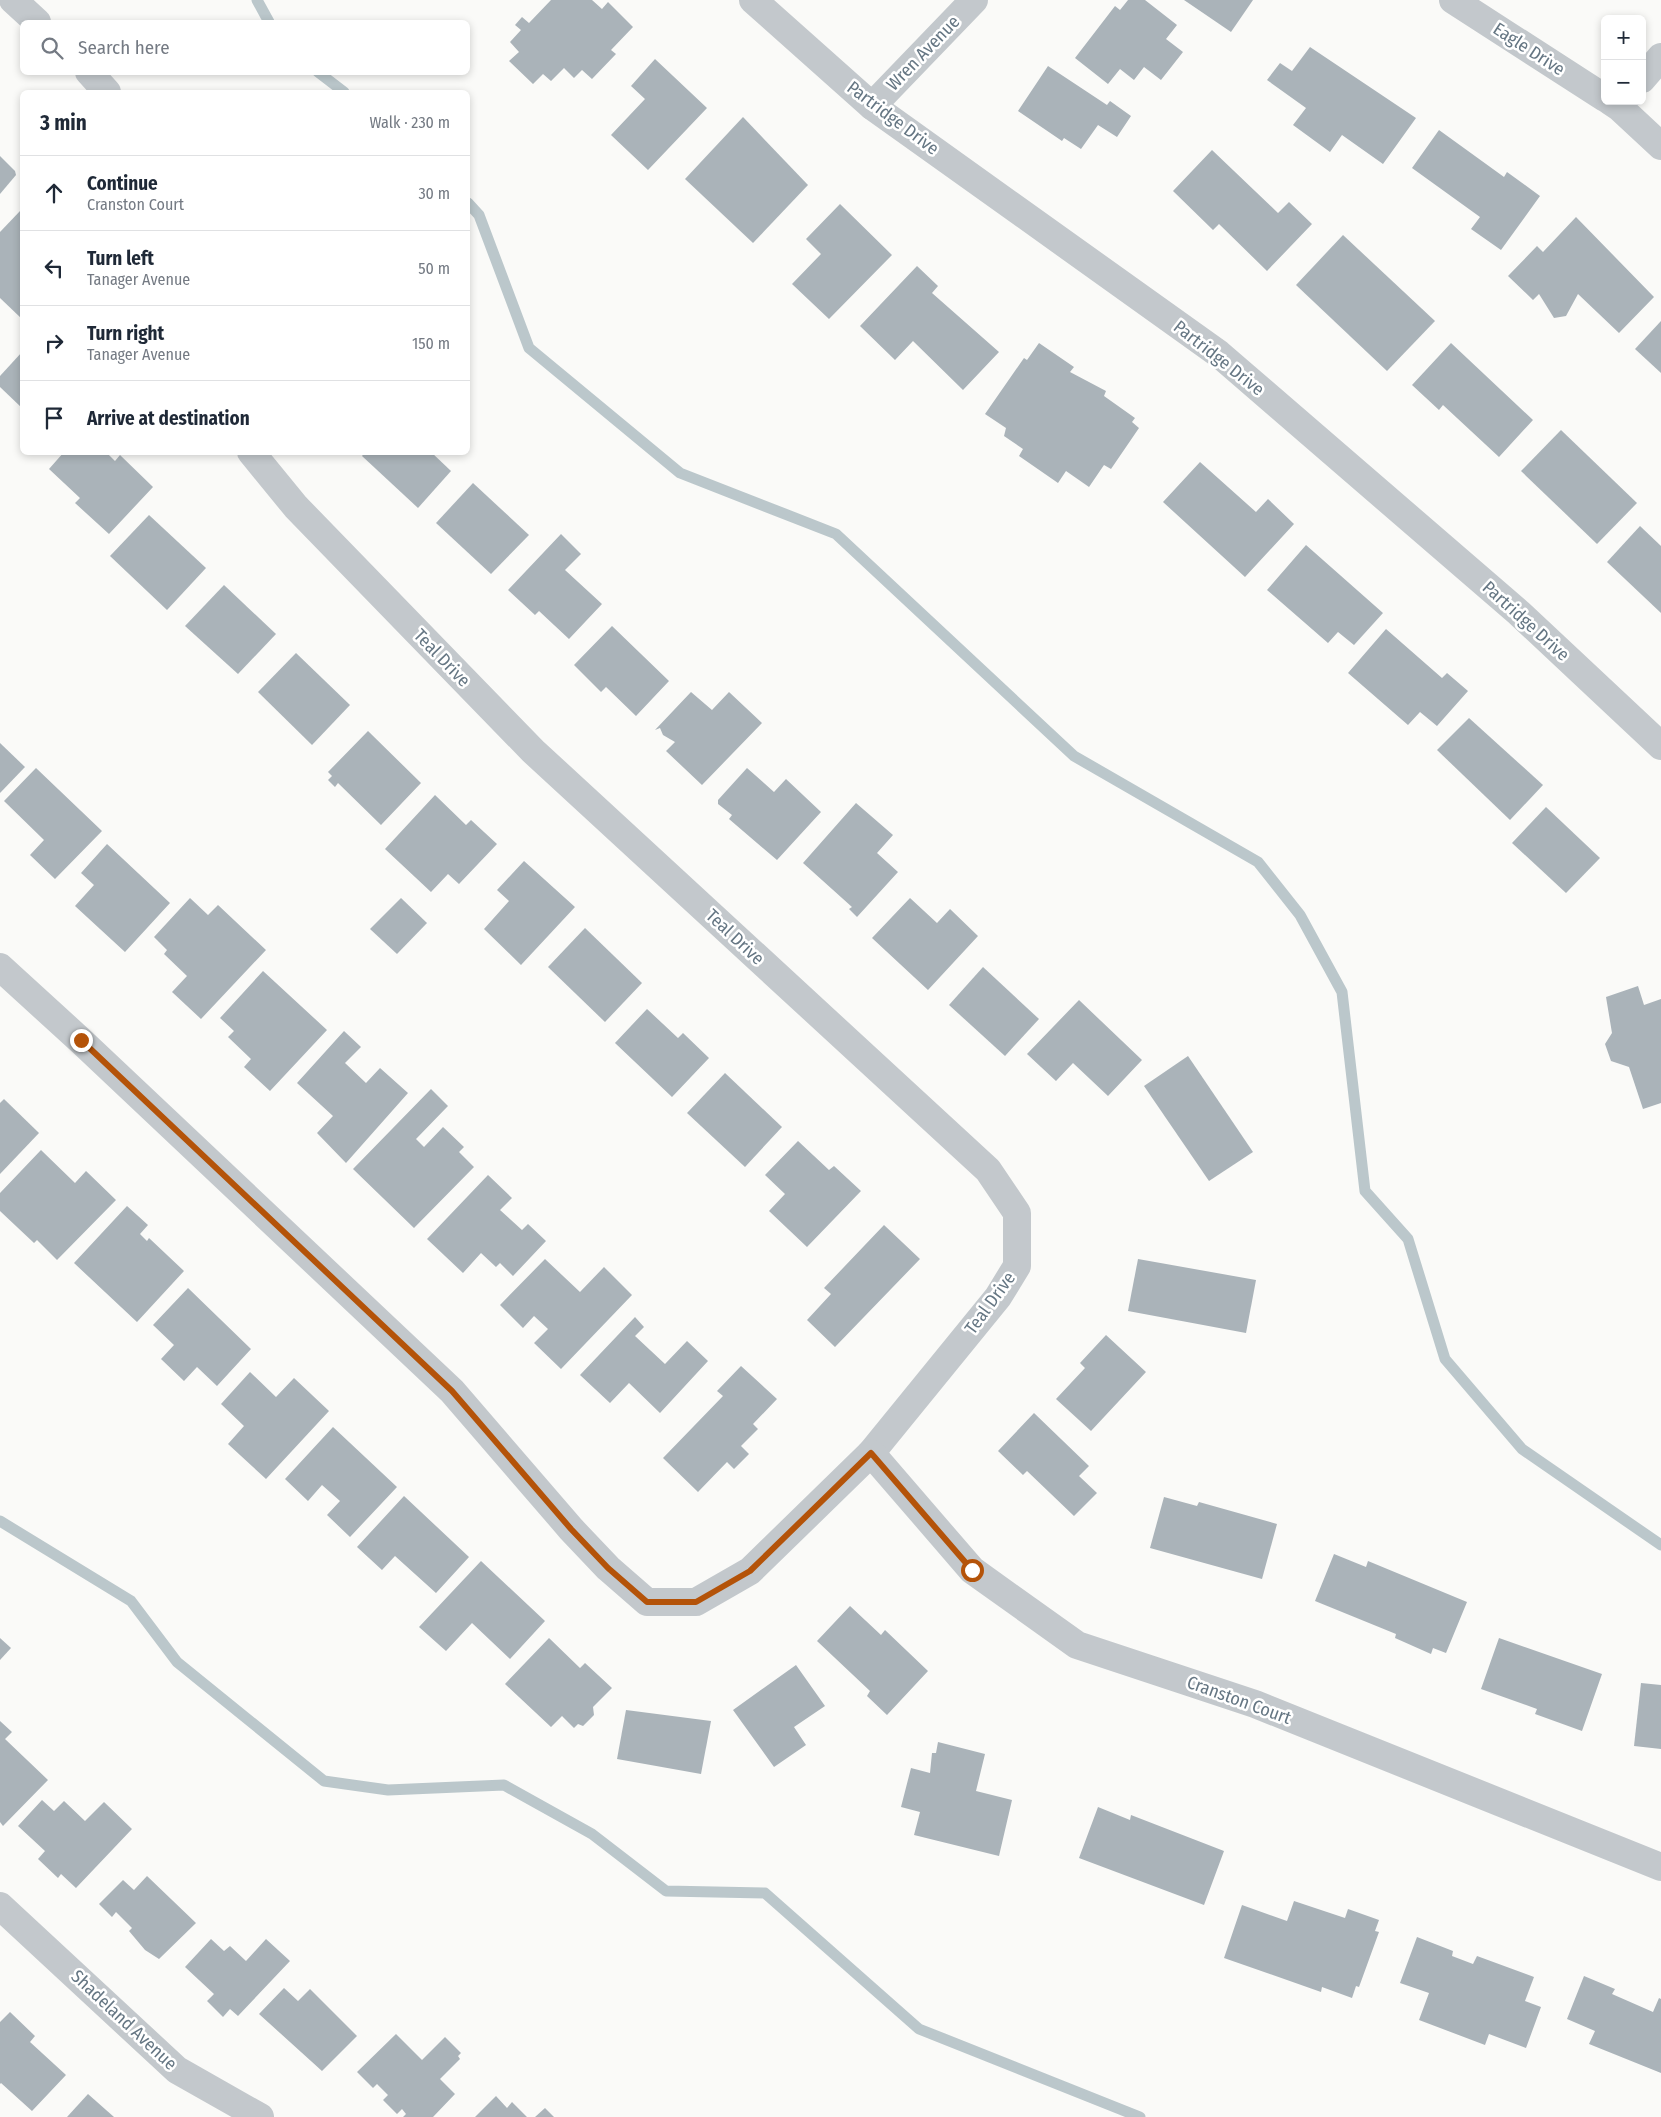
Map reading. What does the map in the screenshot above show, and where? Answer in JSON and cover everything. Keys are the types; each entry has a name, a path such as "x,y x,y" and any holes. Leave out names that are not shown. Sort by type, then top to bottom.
{"street":[{"path":"14,0 35,20"},
{"name":"Partridge Drive","path":"753,0 872,106 1219,354 1519,614 1661,746"},
{"name":"Wren Avenue","path":"872,106 974,0"},
{"name":"Eagle Drive","path":"1453,0 1601,94"},
{"path":"1646,74 1661,57"},
{"path":"92,75 105,90"},
{"name":"Eagle Drive","path":"1617,105 1661,146"},
{"name":"Teal Drive","path":"0,967 81,1040 452,1391 571,1529 608,1568 647,1602 696,1602 750,1571 871,1453 998,1297 1017,1266 1017,1213 988,1170 532,751 296,507 253,455"},
{"name":"Cranston Court","path":"871,1453 972,1570 1077,1645 1255,1704 1661,1867"},
{"name":"Shadeland Avenue","path":"0,1906 178,2070 260,2117"}],"building":[{"path":"551,0 592,0 602,9 608,2 633,27 611,50 616,54 592,79 582,70 574,78 564,68 551,81 543,74 533,84 509,61 519,52 510,42 521,30 515,25 522,17 529,23"},
{"path":"1128,0 1145,0 1177,25 1166,39 1183,52 1161,80 1144,67 1134,80 1120,69 1108,84 1075,58 1115,6 1120,10"},
{"path":"1184,0 1253,0 1231,32"},
{"path":"1310,47 1416,118 1383,164 1342,135 1330,152 1293,125 1306,108 1267,80 1280,63 1292,71"},
{"path":"655,59 707,108 648,170 611,135 645,99 631,86"},
{"path":"1048,66 1107,105 1110,101 1131,116 1117,137 1098,125 1081,149 1064,138 1062,141 1018,111"},
{"path":"743,117 808,185 753,243 685,179"},
{"path":"1439,130 1504,177 1507,172 1540,196 1501,250 1471,229 1480,217 1412,168"},
{"path":"1212,150 1278,213 1289,202 1312,224 1267,271 1219,224 1213,230 1173,191"},
{"path":"0,156 15,171 16,175 0,194"},
{"path":"840,204 892,255 829,319 792,284 821,254 806,239"},
{"path":"20,211 20,317 0,298 0,232"},
{"path":"1576,217 1654,297 1619,333 1578,294 1566,316 1554,318 1539,294 1533,300 1508,276 1537,246 1543,252"},
{"path":"1343,235 1435,321 1387,371 1296,285"},
{"path":"917,266 938,286 932,293 999,352 963,390 913,341 895,360 860,326"},
{"path":"1661,321 1661,373 1635,349"},
{"path":"1039,343 1074,367 1070,372 1106,391 1104,396 1135,418 1132,422 1139,428 1111,469 1104,465 1089,487 1066,471 1058,483 1019,456 1023,449 1004,436 1006,428 985,414 1024,358 1027,360"},
{"path":"1451,343 1533,420 1499,457 1443,405 1439,410 1412,385"},
{"path":"20,354 20,406 0,387 0,376"},
{"path":"1561,430 1637,503 1597,544 1521,471"},
{"path":"61,455 109,455 115,461 120,455 153,487 109,534 75,503 80,498 49,469"},
{"path":"434,455 451,471 418,508 362,456"},
{"path":"1200,462 1256,512 1268,499 1294,524 1245,577 1163,502"},
{"path":"473,483 529,535 491,574 436,523"},
{"path":"149,515 206,568 167,610 110,556"},
{"path":"1640,526 1661,546 1661,613 1607,562"},
{"path":"561,534 581,554 565,570 602,604 569,639 539,611 535,615 508,590"},
{"path":"1306,545 1383,613 1354,645 1338,632 1328,643 1267,590"},
{"path":"224,585 276,634 238,674 185,626"},
{"path":"612,626 669,681 636,716 606,687 601,692 574,665"},
{"path":"1386,629 1442,678 1447,673 1468,691 1437,726 1420,712 1408,725 1348,673"},
{"path":"296,653 350,705 312,745 258,692"},
{"path":"691,692 712,710 729,692 762,723 702,785 666,751 675,742 663,735 660,728 655,730"},
{"path":"1469,718 1543,785 1510,820 1437,750"},
{"path":"368,731 421,783 381,825 338,783 335,787 328,780 332,776 328,772"},
{"path":"0,743 25,767 0,793"},
{"path":"36,768 102,831 55,879 30,855 44,840 4,801"},
{"path":"747,768 774,792 786,779 821,812 777,860 729,819 732,815 718,804 718,800"},
{"path":"435,795 466,825 471,820 497,844 459,884 448,874 431,892 385,849"},
{"path":"856,803 893,835 877,853 898,872 857,917 849,909 852,907 803,863"},
{"path":"1546,807 1600,858 1566,893 1512,843"},
{"path":"107,844 170,903 125,952 75,906 94,885 81,873"},
{"path":"524,861 575,907 521,965 484,929 509,901 497,890"},
{"path":"190,898 208,915 218,905 266,950 201,1019 172,992 187,976 164,954 167,950 154,937"},
{"path":"401,898 427,923 397,954 370,929"},
{"path":"910,898 937,923 950,909 978,936 928,990 872,938"},
{"path":"585,928 642,983 605,1022 548,967"},
{"path":"983,967 1039,1019 1005,1056 949,1005"},
{"path":"263,971 327,1030 270,1091 244,1067 251,1059 228,1037 234,1031 220,1018"},
{"path":"1638,986 1644,1005 1661,999 1661,1103 1643,1109 1629,1067 1611,1061 1605,1044 1612,1033 1606,997"},
{"path":"1079,1000 1142,1060 1108,1096 1073,1063 1056,1081 1027,1054"},
{"path":"647,1009 678,1038 683,1033 709,1058 672,1097 615,1043"},
{"path":"344,1031 361,1047 345,1063 366,1083 380,1068 408,1093 346,1163 317,1133 333,1116 297,1083"},
{"path":"1188,1056 1253,1152 1209,1181 1144,1086"},
{"path":"725,1073 782,1127 745,1167 687,1113"},
{"path":"431,1089 448,1106 416,1139 424,1147 443,1127 464,1147 459,1152 474,1167 414,1228 353,1169"},
{"path":"4,1099 39,1133 0,1174 0,1103"},
{"path":"798,1141 829,1170 834,1166 861,1191 807,1247 769,1211 785,1194 765,1175"},
{"path":"41,1150 75,1183 86,1171 116,1200 57,1260 37,1240 34,1243 0,1211 0,1193"},
{"path":"488,1175 512,1198 500,1210 522,1230 528,1224 546,1241 513,1276 500,1263 496,1267 481,1253 463,1273 427,1239"},
{"path":"127,1206 148,1225 140,1234 147,1241 149,1238 184,1271 137,1322 74,1263"},
{"path":"884,1225 920,1259 835,1347 807,1320 831,1294 824,1288"},
{"path":"545,1259 580,1292 604,1267 632,1295 561,1369 534,1343 548,1329 534,1316 523,1328 500,1305"},
{"path":"1138,1259 1256,1280 1246,1333 1128,1311"},
{"path":"188,1288 251,1349 217,1386 197,1367 184,1381 161,1359 174,1345 153,1325"},
{"path":"635,1317 644,1327 635,1336 665,1364 687,1341 708,1361 660,1413 629,1383 610,1403 580,1375"},
{"path":"1106,1335 1146,1372 1091,1431 1056,1399 1085,1368 1080,1363"},
{"path":"741,1366 777,1399 753,1424 758,1429 741,1446 749,1454 734,1469 727,1462 698,1492 663,1458 723,1396 717,1391"},
{"path":"250,1372 276,1397 294,1378 329,1411 266,1479 228,1444 244,1426 221,1404"},
{"path":"1034,1413 1089,1466 1079,1476 1097,1493 1074,1516 1027,1471 1023,1475 998,1451"},
{"path":"333,1427 397,1487 350,1537 327,1515 340,1501 322,1485 308,1501 285,1479"},
{"path":"404,1496 469,1557 436,1593 395,1556 382,1570 357,1547"},
{"path":"1164,1497 1197,1506 1199,1502 1277,1524 1262,1579 1150,1548"},
{"path":"1334,1554 1366,1567 1368,1561 1467,1602 1446,1653 1433,1648 1431,1654 1395,1638 1396,1634 1315,1601"},
{"path":"481,1561 545,1621 510,1659 472,1623 446,1651 419,1627"},
{"path":"850,1606 881,1635 885,1630 928,1671 887,1715 867,1696 870,1691 817,1641"},
{"path":"0,1638 11,1648 0,1660"},
{"path":"549,1638 580,1668 585,1663 612,1688 593,1707 594,1715 583,1726 578,1724 574,1728 562,1716 551,1727 505,1684"},
{"path":"1499,1638 1602,1674 1582,1731 1535,1714 1537,1709 1481,1689"},
{"path":"796,1665 825,1706 794,1727 806,1745 774,1767 733,1710"},
{"path":"1641,1683 1661,1685 1661,1749 1634,1746"},
{"path":"626,1710 711,1721 701,1774 617,1759"},
{"path":"0,1721 12,1732 5,1739 48,1780 3,1826 0,1822"},
{"path":"938,1742 985,1754 976,1791 1012,1800 999,1856 914,1835 920,1812 901,1807 911,1768 930,1773 932,1753 936,1753"},
{"path":"42,1800 54,1811 64,1801 85,1821 104,1802 132,1829 76,1888 61,1874 58,1878 38,1859 45,1851 18,1826"},
{"path":"1098,1807 1130,1820 1131,1815 1224,1851 1204,1905 1079,1858"},
{"path":"147,1876 196,1923 159,1959 145,1950 129,1931 132,1928 116,1912 112,1917 99,1904 123,1880 134,1890"},
{"path":"1294,1901 1345,1918 1348,1909 1379,1920 1375,1931 1379,1932 1359,1987 1356,1986 1352,1998 1322,1987 1321,1992 1224,1958 1242,1905 1287,1921"},
{"path":"1417,1937 1453,1951 1452,1956 1473,1964 1477,1956 1534,1977 1525,2001 1541,2007 1526,2048 1489,2034 1485,2045 1419,2020 1429,1993 1400,1983"},
{"path":"211,1939 224,1951 230,1946 246,1961 266,1939 290,1961 238,2016 230,2009 223,2017 207,2001 214,1994 185,1967"},
{"path":"1584,1976 1615,1989 1612,1994 1653,2012 1659,1998 1661,1999 1661,2073 1589,2044 1595,2031 1567,2019"},
{"path":"284,1988 298,2001 310,1989 357,2036 322,2071 259,2014"},
{"path":"10,2012 35,2036 30,2042 66,2075 32,2111 0,2084 0,2022"},
{"path":"396,2034 422,2060 445,2037 461,2053 458,2056 460,2059 440,2079 455,2094 433,2117 403,2117 406,2114 402,2109 397,2114 383,2100 388,2095 377,2084 373,2088 357,2072"},
{"path":"88,2094 114,2117 67,2117"},
{"path":"496,2096 507,2108 512,2102 527,2117 475,2117"},
{"path":"545,2108 554,2117 535,2117"}],"waterway":[{"path":"257,0 268,20"},
{"path":"322,75 341,90"},
{"path":"470,205 479,215 529,348 680,473 836,534 1074,756 1258,862 1300,915 1342,992 1365,1191 1408,1239 1445,1359 1522,1449 1661,1545"},
{"path":"0,1521 131,1601 177,1662 324,1781 388,1790 504,1785 592,1834 666,1891 765,1893 919,2029 1140,2117"}],"route":[{"path":"81,1040 452,1391 571,1529 608,1568 647,1602 696,1602 750,1571 871,1453 972,1570"}]}
